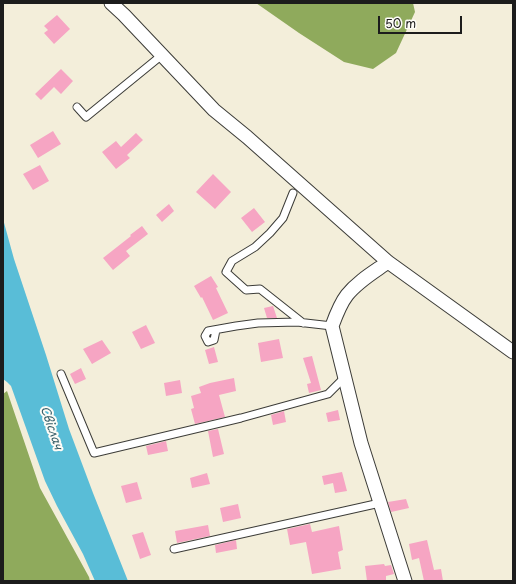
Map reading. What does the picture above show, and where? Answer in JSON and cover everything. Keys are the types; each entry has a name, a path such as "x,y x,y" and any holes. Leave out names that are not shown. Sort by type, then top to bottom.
{"street":[{"path":"111,3 214,110 247,137 388,262 513,352"},
{"path":"388,262 364,279 347,295 338,310 332,326 361,444 405,581"}],"lane":[{"path":"77,107 86,117 162,55"},
{"path":"293,193 283,218 255,247 232,261 226,272 246,290 260,289 303,323"},
{"path":"216,330 258,323 297,322 332,326"},
{"path":"61,374 94,453 241,418 328,394 345,377"},
{"path":"174,549 380,503"}],"green space":[{"path":"256,3 413,3 415,12 396,53 373,69 344,62"},
{"path":"7,391 40,488 90,581 3,581 3,394"}],"water":[{"name":"Свіслач","path":"3,219 14,259 69,429 128,581 95,581 83,554 45,481 11,386 3,379"}],"building":[{"path":"57,15 70,29 54,44 44,33 48,30 44,26"},
{"path":"61,69 73,81 61,94 54,87 41,100 35,94"},
{"path":"53,131 61,144 38,158 30,145"},
{"path":"136,133 143,140 127,155 130,158 116,169 102,152 116,141 121,147"},
{"path":"40,165 49,181 33,190 23,174"},
{"path":"213,174 231,192 215,209 196,192"},
{"path":"169,204 174,211 162,222 156,215"},
{"path":"254,208 265,222 252,232 241,218"},
{"path":"142,226 148,234 126,251 130,256 113,270 103,258"},
{"path":"211,276 218,287 216,288 228,313 213,320 202,297 201,298 194,286"},
{"path":"273,306 277,318 267,318 264,308"},
{"path":"146,325 155,343 141,349 132,332"},
{"path":"279,339 283,358 261,362 258,343"},
{"path":"102,340 111,353 92,364 83,349"},
{"path":"214,347 218,362 209,364 205,350"},
{"path":"312,356 321,390 309,393 307,384 311,383 303,358"},
{"path":"81,368 86,379 75,384 70,374"},
{"path":"234,378 236,391 219,395 225,417 195,424 191,409 194,408 191,396 201,393 199,387"},
{"path":"180,380 182,393 166,396 164,383"},
{"path":"338,410 340,420 328,422 326,413"},
{"path":"284,411 286,422 273,425 271,415"},
{"path":"218,429 224,454 213,457 208,431"},
{"path":"166,441 168,451 148,455 146,446"},
{"path":"342,472 347,491 335,493 333,483 324,485 322,476"},
{"path":"207,473 210,484 192,488 190,478"},
{"path":"137,482 142,499 126,503 121,486"},
{"path":"406,499 409,508 391,512 388,502"},
{"path":"238,504 241,518 223,522 220,508"},
{"path":"310,524 312,532 339,526 343,550 338,552 341,569 312,574 306,542 290,545 287,529"},
{"path":"208,525 210,536 177,543 175,531"},
{"path":"143,532 151,555 140,559 132,535"},
{"path":"236,540 237,549 216,553 215,545"},
{"path":"427,540 434,570 441,569 443,581 424,581 419,558 412,560 409,544"},
{"path":"384,564 385,566 391,565 394,574 386,576 386,581 367,581 365,566"}]}
